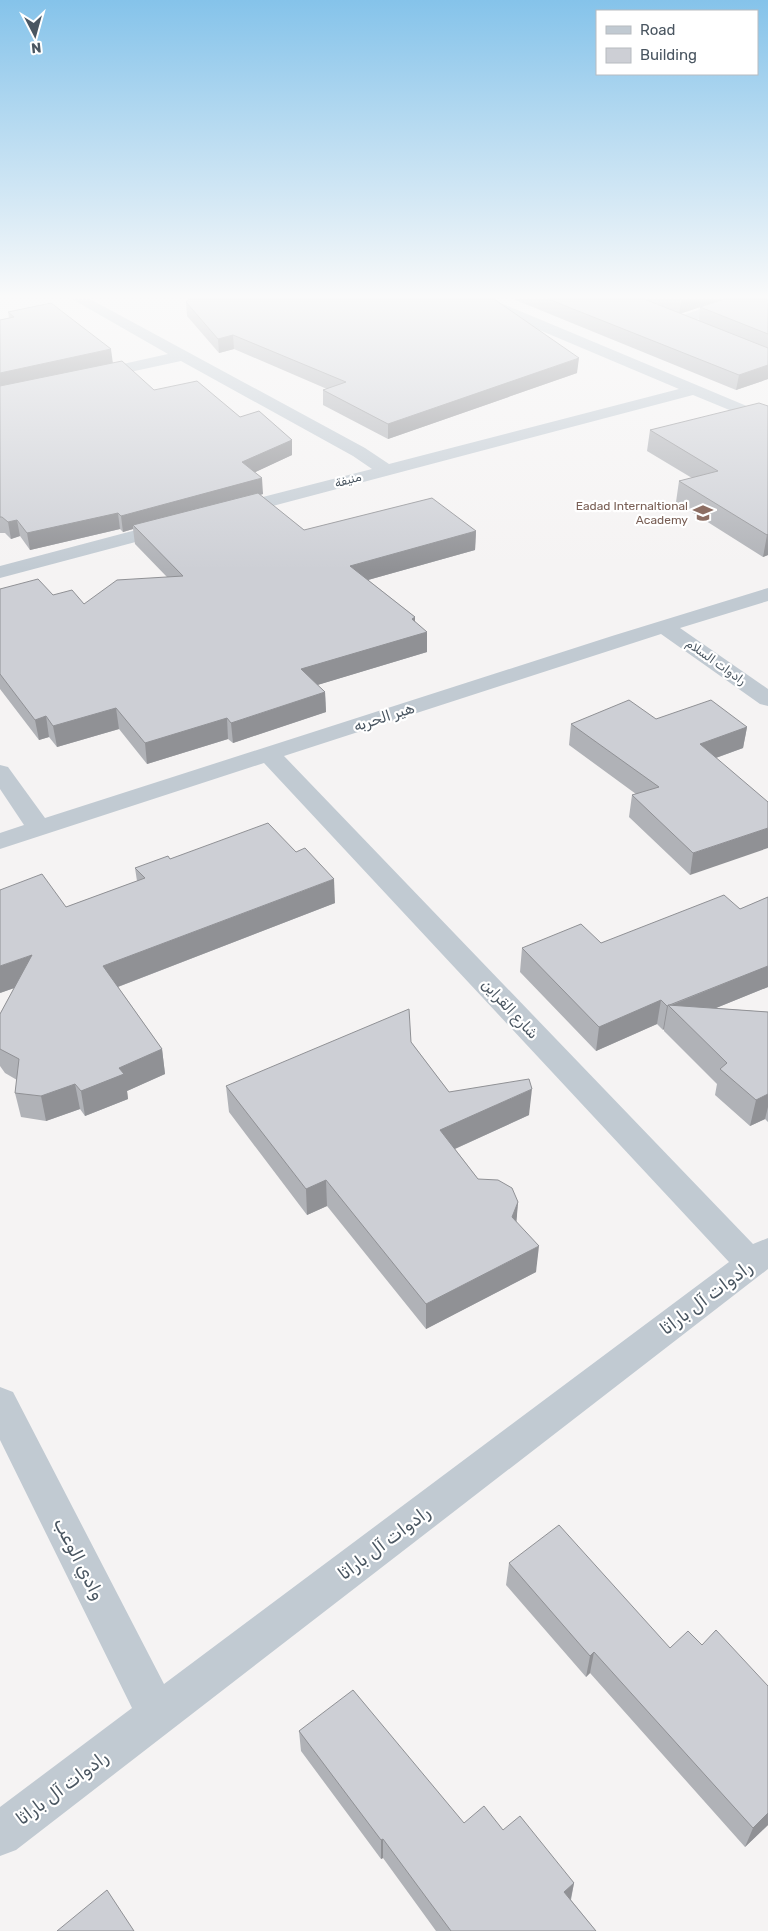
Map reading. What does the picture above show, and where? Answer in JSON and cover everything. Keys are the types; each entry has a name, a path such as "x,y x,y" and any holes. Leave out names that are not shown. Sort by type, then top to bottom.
{"street":[{"path":"243,389 359,452 386,470"},
{"path":"695,390 768,421"},
{"name":"منيفة","path":"212,516 695,390"},
{"path":"0,572 183,524"},
{"name":"هير الحربه","path":"0,841 768,594"},
{"name":"رادوات السلام","path":"664,626 768,699"},
{"name":"شارع القراين","path":"269,754 759,1257"},
{"path":"0,772 40,828"},
{"name":"رادوات آل باراثا","path":"0,1834 759,1257"},
{"name":"وادي الوعب","path":"0,1403 157,1715"}],"building":[{"path":"0,389 207,389 240,417 259,411 292,440 242,462 262,478 121,516 118,513 27,533 17,520 8,522 0,517"},
{"path":"326,389 489,389 388,424 323,390"},
{"path":"759,403 768,406 767,535 679,481 718,471 650,430"},
{"path":"258,493 304,530 432,498 476,531 350,566 415,617 412,619 427,632 301,669 325,692 231,723 227,718 145,743 116,708 53,726 46,716 35,720 0,674 0,589 38,579 53,595 72,590 84,604 117,580 183,576 133,525"},
{"path":"629,700 656,719 711,700 747,727 700,744 768,802 768,828 693,853 632,795 659,787 571,724"},
{"path":"268,823 296,852 305,848 334,879 103,966 162,1049 119,1068 124,1074 81,1091 75,1084 41,1096 15,1093 19,1059 0,1049 0,1014 32,955 0,966 0,890 42,874 66,907 145,878 135,868 168,856 170,859"},
{"path":"724,895 740,909 768,897 768,966 667,1006 661,1000 599,1027 522,948 581,924 601,943"},
{"path":"668,1005 768,1012 768,1094 756,1100 720,1069 727,1063"},
{"path":"409,1009 411,1042 449,1092 529,1079 532,1089 440,1130 478,1179 498,1180 512,1188 518,1202 512,1217 539,1246 426,1304 326,1180 306,1189 226,1086"},
{"path":"559,1525 670,1648 688,1631 702,1645 716,1630 768,1686 768,1813 753,1828 594,1652 590,1656 509,1563"},
{"path":"353,1690 464,1823 484,1806 503,1830 520,1816 574,1883 564,1892 596,1931 451,1931 383,1839 381,1840 299,1731"},
{"path":"107,1890 134,1931 57,1931"}],"place":[{"name":"Eadad Internaltional Academy","path":"703,513"}]}
